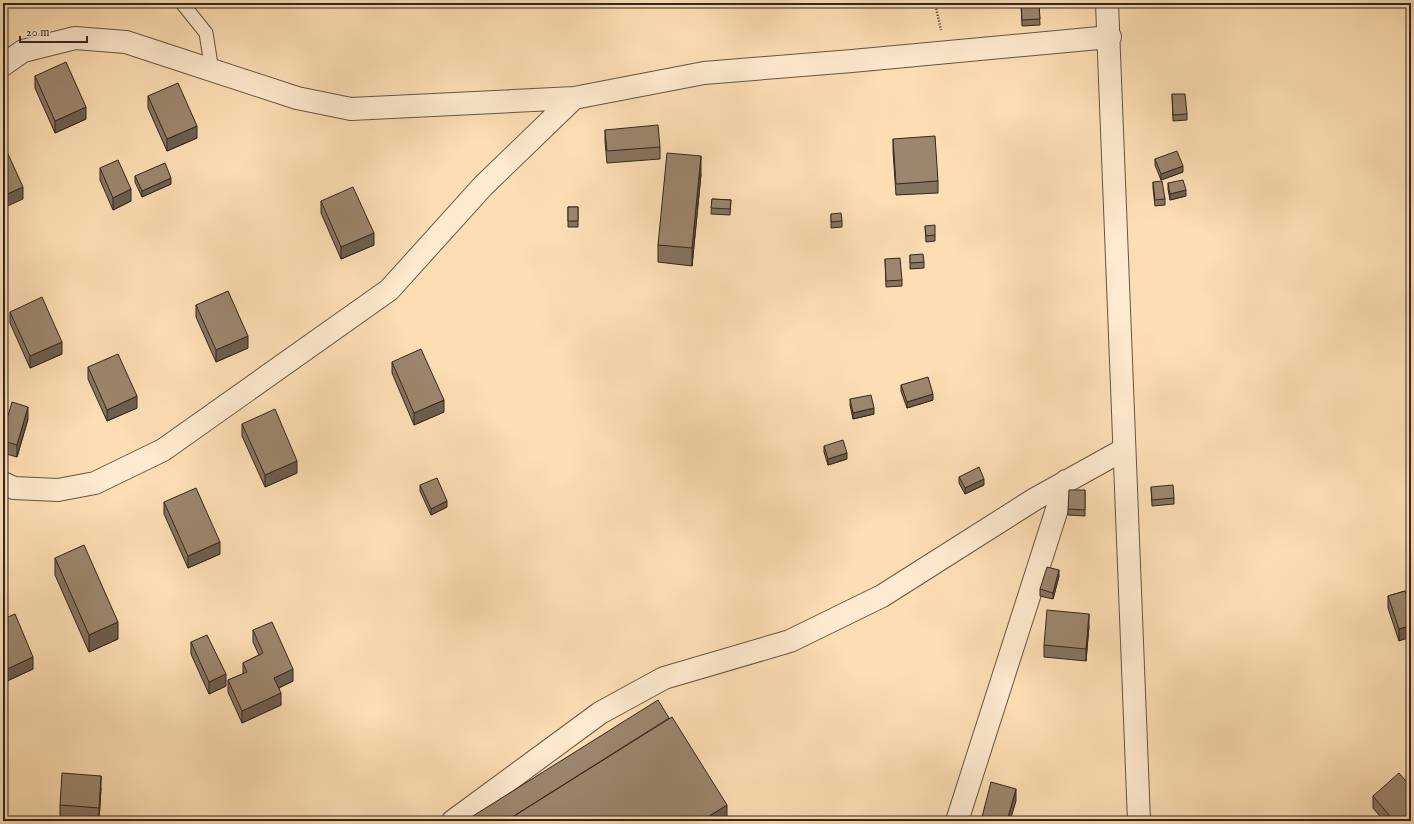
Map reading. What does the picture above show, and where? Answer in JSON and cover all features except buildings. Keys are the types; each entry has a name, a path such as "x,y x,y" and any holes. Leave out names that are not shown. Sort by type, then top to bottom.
{"street":[{"path":"1108,3 1123,450 1139,821"},
{"path":"3,65 23,51 75,38 126,42 297,98 351,109 574,98 704,73 1110,37"},
{"path":"3,483 14,488 58,490 95,483 163,450 389,290 483,186 574,98"},
{"path":"453,821 600,713 664,678 790,641 874,599 1035,499 1123,450"},
{"path":"958,821 1066,481"}],"lane":[{"path":"182,3 206,33 212,71"}],"path":[{"path":"935,3 946,52"}]}
